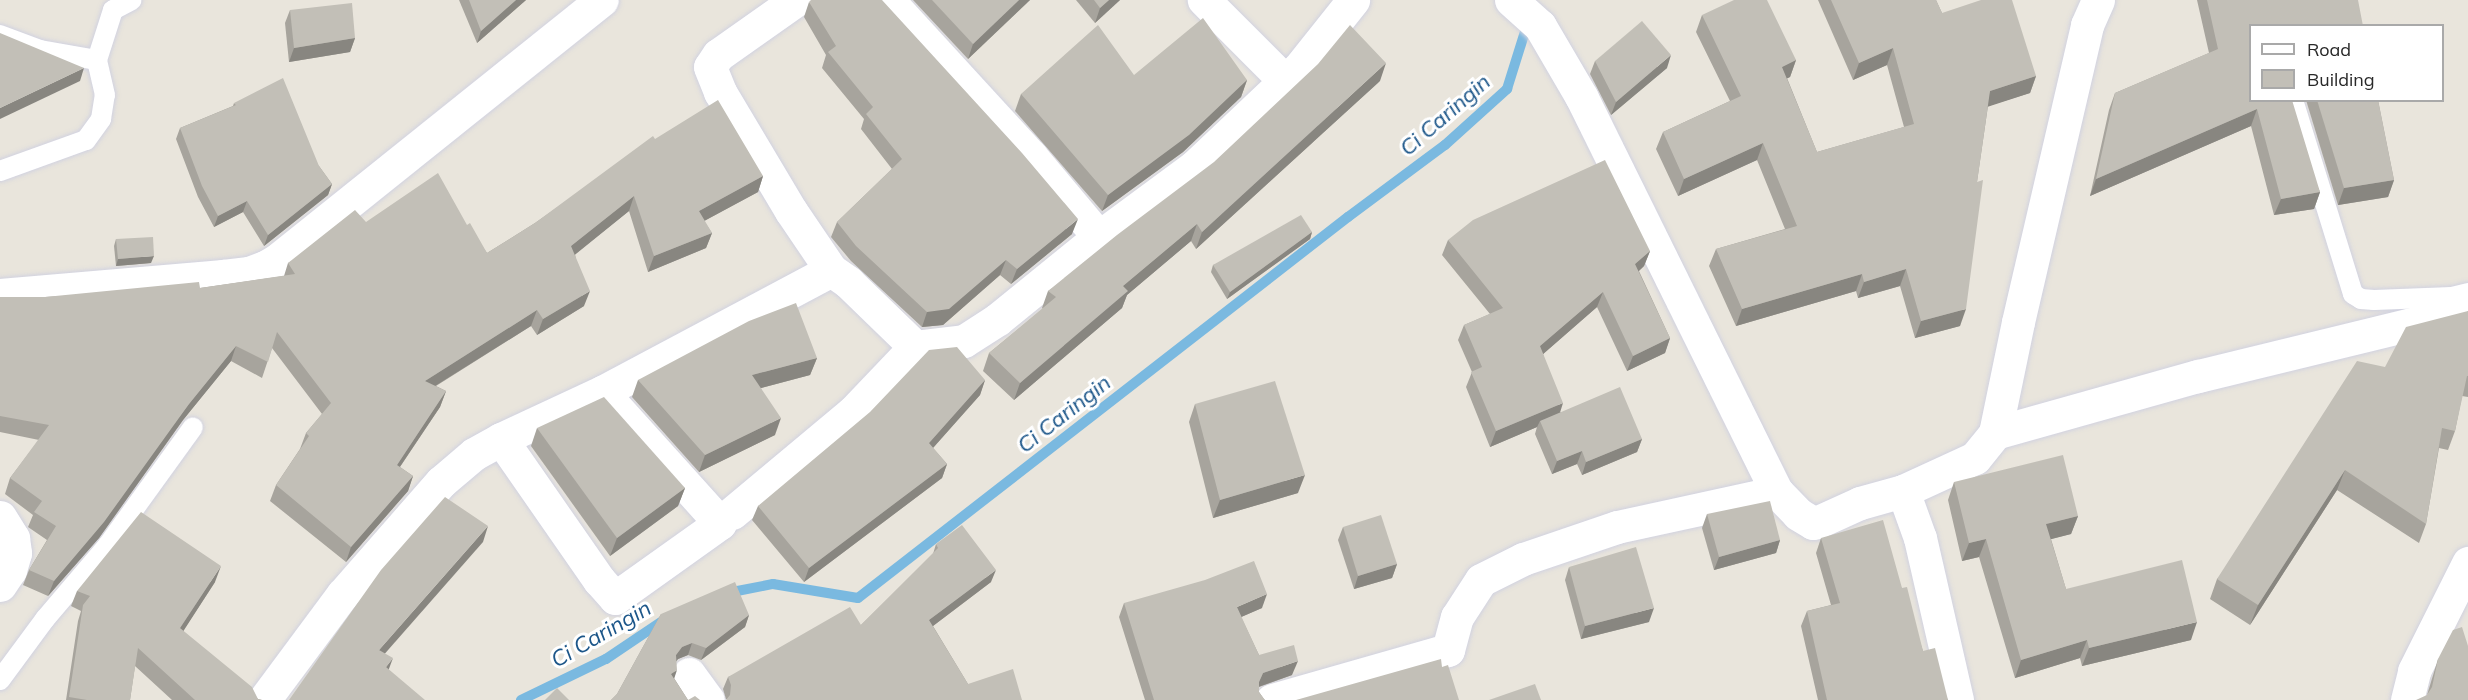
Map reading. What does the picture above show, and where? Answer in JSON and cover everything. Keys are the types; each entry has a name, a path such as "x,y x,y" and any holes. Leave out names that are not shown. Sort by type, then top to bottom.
{"street":[{"path":"0,295 232,275 249,273 265,267 287,253 602,0"},
{"path":"796,0 718,56 710,67 720,92 791,211 831,270 848,282 915,347"},
{"path":"888,0 1031,156 1099,237"},
{"path":"1204,0 1284,81"},
{"path":"732,513 853,412 915,347 964,341 998,319 1099,237 1195,166 1299,68 1353,0"},
{"path":"1523,10 1582,98 1777,492 1798,514 1813,523 1860,503 1903,491 1975,458 1995,434 2020,310 2087,25 2098,0"},
{"path":"264,700 342,595 441,483 474,454 602,392 831,270"},
{"path":"1995,434 2198,376 2468,310"},
{"path":"501,439 599,580 615,598 720,523 665,466 602,392"},
{"path":"1903,491 1920,538 1957,700"},
{"path":"1272,700 1448,650 1457,617 1481,580 1522,559 1617,527 1777,492"},
{"path":"0,517 13,538 15,553 10,570 0,585"},
{"path":"2406,700 2414,671 2468,563"}],"lane":[{"path":"0,171 86,140 101,118 105,95 97,60 113,10 132,0"},
{"path":"0,35 40,50 97,60"},
{"path":"2294,102 2353,294 2361,299 2374,300 2452,297 2468,293"},
{"path":"0,680 45,619 108,545 192,428"}],"building":[{"path":"469,0 516,0 481,31"},
{"path":"811,0 882,0 1022,153 1078,219 1017,269 1006,260 949,309 927,312 856,246 837,222 902,159 866,114 873,107 828,52 836,46 809,2"},
{"path":"932,0 1019,0 973,44"},
{"path":"1094,0 1109,0 1100,8"},
{"path":"1734,0 1767,0 1796,60 1782,67 1817,152 1914,124 1893,48 1859,63 1831,0 1936,0 1942,13 1981,0 2012,0 2036,76 1990,91 1977,182 1983,180 1966,309 1921,321 1906,269 1864,282 1862,274 1742,309 1716,249 1797,226 1763,143 1684,179 1663,132 1741,96 1702,15"},
{"path":"2207,0 2358,0 2363,24 2249,24 2249,102 2293,102 2320,192 2281,199 2257,109 2096,179 2115,93 2218,49"},
{"path":"352,3 355,38 294,48 290,10"},
{"path":"1203,18 1247,80 1189,135 1108,195 1021,94 1098,25 1134,75"},
{"path":"1642,21 1671,55 1616,102 1595,61"},
{"path":"1350,25 1386,63 1202,232 1197,224 1123,286 1128,291 1020,383 989,353 1056,297 1048,291 1117,235 1214,162 1318,64"},
{"path":"0,33 84,68 0,108"},
{"path":"283,78 319,166 332,184 268,235 247,201 218,216 202,186 180,128 236,105 234,103"},
{"path":"718,100 763,176 699,211 712,233 654,256 634,196 571,246 590,291 543,319 537,310 425,381 446,391 397,465 413,476 351,547 276,485 309,436 306,433 331,403 277,332 268,362 236,346 189,404 104,522 54,581 29,570 56,526 34,512 42,501 10,478 49,425 0,416 0,297 45,297 199,282 200,288 295,274 288,263 355,210 366,222 438,173 467,225 470,223 487,253 535,223 653,136 655,139"},
{"path":"2318,102 2378,102 2394,180 2344,188"},
{"path":"1605,160 1650,251 1635,264 1670,338 1633,356 1603,292 1540,346 1563,403 1496,431 1471,372 1482,367 1464,325 1503,308 1448,240 1473,220"},
{"path":"1301,215 1312,232 1230,292 1213,265"},
{"path":"153,237 154,256 118,259 116,239"},
{"path":"796,303 817,358 752,375 781,418 705,455 638,380 749,321"},
{"path":"2468,311 2468,376 2455,431 2442,428 2426,524 2345,470 2258,605 2217,579 2357,361 2385,367 2406,327"},
{"path":"957,347 985,380 929,443 947,464 809,568 758,506 870,412 929,350"},
{"path":"1275,381 1305,475 1220,500 1195,404"},
{"path":"1620,387 1642,439 1586,462 1582,451 1557,461 1540,421"},
{"path":"604,397 685,488 617,538 537,428"},
{"path":"2063,455 2078,516 2046,524 2066,589 2182,560 2197,622 2089,648 2087,640 2021,660 1986,539 1969,543 1954,482"},
{"path":"445,497 488,526 379,650 393,658 386,667 425,700 289,700 381,570"},
{"path":"1770,501 1780,540 1719,557 1707,514"},
{"path":"141,512 221,566 180,628 252,687 258,699 262,700 195,700 138,648 130,700 87,700 69,697 83,605 90,596 77,591"},
{"path":"1381,515 1397,564 1358,576 1343,527"},
{"path":"1883,520 1902,588 1907,587 1923,651 1935,648 1948,700 1827,700 1807,611 1840,603 1821,538"},
{"path":"962,525 996,570 929,620 968,684 1013,669 1022,700 726,700 730,695 731,685 728,677 850,607 861,625 938,548 936,544"},
{"path":"1636,547 1654,608 1585,626 1569,567"},
{"path":"1254,561 1267,594 1237,607 1259,655 1294,645 1298,661 1263,673 1259,682 1259,692 1265,700 1154,700 1124,603 1205,580"},
{"path":"735,582 749,615 706,648 692,643 682,647 676,655 677,670 671,674 688,700 611,700 617,694 661,614"},
{"path":"2462,627 2468,646 2468,700 2416,700 2427,695 2432,687 2438,659 2453,630"},
{"path":"1441,659 1442,667 1448,665 1459,700 1296,700"},
{"path":"1535,684 1541,700 1489,700"},
{"path":"557,688 569,700 545,700"},
{"path":"695,696 700,700 688,700"}],"waterway":[{"name":"Ci Caringin","path":"727,593 773,584 858,598 1348,217 1445,145 1507,89 1528,22"},
{"name":"Ci Caringin","path":"521,700 606,659 664,620"}]}
